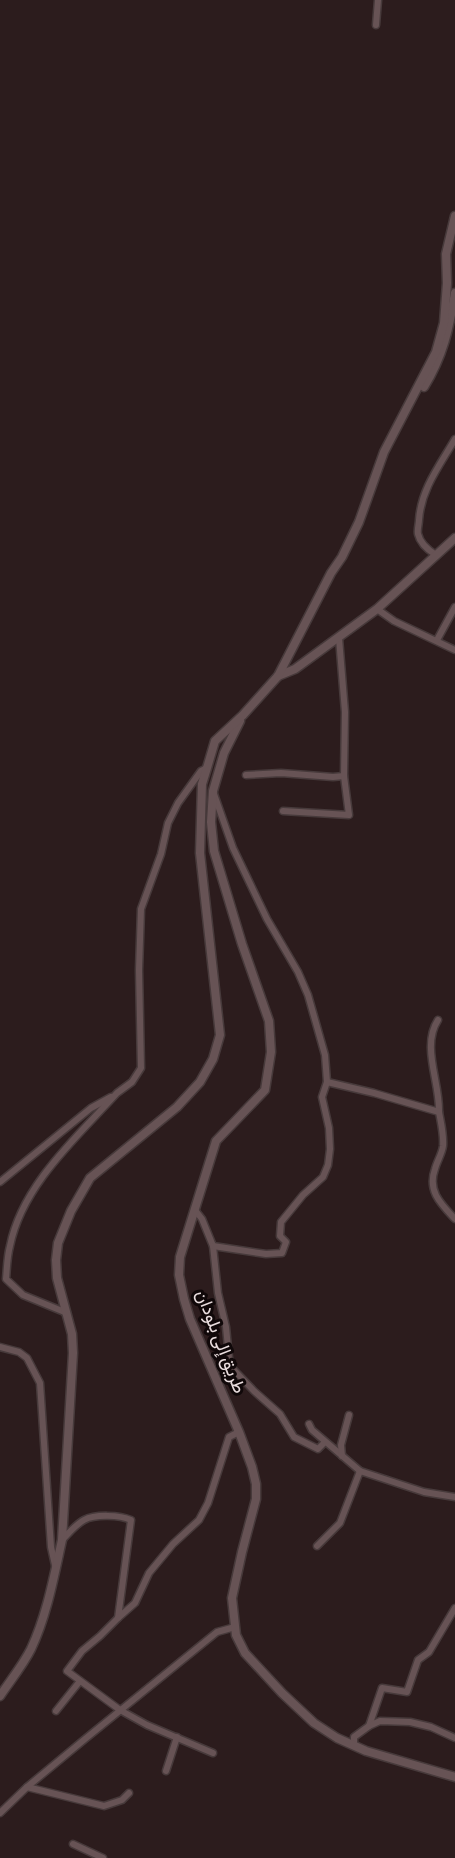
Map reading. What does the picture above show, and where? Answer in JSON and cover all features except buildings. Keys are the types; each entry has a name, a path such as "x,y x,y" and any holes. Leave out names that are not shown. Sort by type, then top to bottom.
{"main road":[{"path":"0,1696 31,1650 42,1620 62,1540 73,1353 72,1334 57,1278 58,1243 71,1210 90,1178 177,1107 200,1082 213,1059 220,1035 200,853 202,784 215,741 243,715 278,676 359,522 384,452 436,352 451,282 451,267 446,254 455,216"},
{"path":"401,419 435,369 443,352 455,293"},
{"path":"278,676 295,669 377,609 455,538"},
{"name":"طريق إلى بلودان","path":"243,715 224,753 213,791 211,822 214,852 269,1021 271,1052 265,1090 216,1141 180,1257 179,1275 194,1328 252,1467 256,1492 232,1598 236,1635 245,1653 315,1724 337,1738 366,1751 455,1777"}],"street":[{"path":"376,26 378,0"},
{"path":"436,555 425,548 418,534 420,510 431,478 455,439"},
{"path":"437,640 455,607"},
{"path":"377,609 394,621 455,650"},
{"path":"283,811 349,815 344,776 345,712 339,638"},
{"path":"0,1182 91,1108 132,1082 141,1068 139,970 141,909 161,854 168,823 178,803 201,771 207,768"},
{"path":"246,775 281,773 344,776"},
{"path":"213,791 233,848 267,919 298,972 308,995 325,1055 327,1082 322,1097 329,1128 330,1149 328,1165 323,1177 303,1195 281,1222 280,1236 286,1242 282,1253 266,1254 213,1246"},
{"path":"438,1020 433,1028 430,1046 439,1090 443,1143 432,1183 438,1202 455,1219"},
{"path":"327,1082 440,1112"},
{"path":"67,1313 23,1295 6,1279 10,1246 20,1215 35,1185 117,1093"},
{"path":"195,1210 202,1219 213,1246 218,1293 232,1368 280,1414 294,1437 318,1449 325,1442"},
{"path":"0,1347 19,1352 27,1358 40,1383 51,1547 56,1568"},
{"path":"342,1456 341,1444 349,1415"},
{"path":"309,1425 325,1442 360,1471 424,1492 455,1497"},
{"path":"213,1754 147,1725 120,1710 67,1671 82,1651 135,1603 149,1573 173,1544 199,1520 208,1503 229,1437 239,1432"},
{"path":"317,1546 340,1523 360,1471"},
{"path":"62,1540 85,1519 106,1515 131,1520 118,1618"},
{"path":"369,1726 382,1688 407,1692 418,1660 429,1652 455,1608"},
{"path":"0,1813 27,1787 217,1632 235,1627"},
{"path":"56,1711 80,1681"},
{"path":"354,1746 354,1737 380,1721 410,1722 431,1726 455,1738"},
{"path":"166,1771 177,1737"},
{"path":"27,1787 104,1806 122,1800 129,1792"},
{"path":"73,1844 103,1858"}]}
